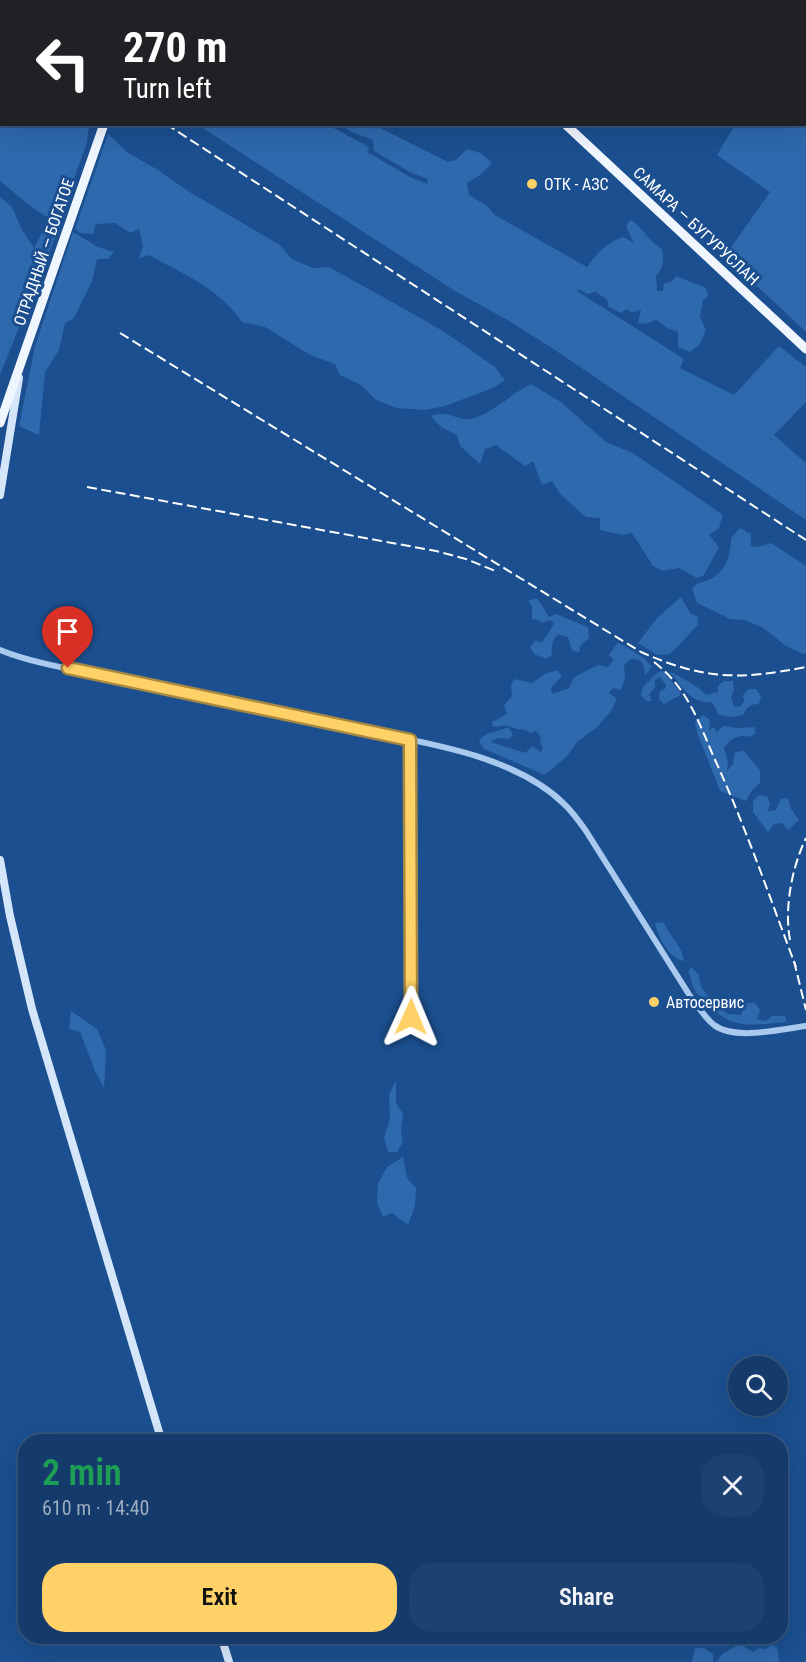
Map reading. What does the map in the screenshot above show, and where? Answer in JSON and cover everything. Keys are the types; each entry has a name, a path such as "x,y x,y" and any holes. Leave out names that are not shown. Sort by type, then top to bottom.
{"main road":[{"name":"ОТРАДНЫЙ — БОГАТОЕ","path":"0,423 103,126"},
{"name":"САМАРА — БУГУРУСЛАН","path":"567,126 806,349"}],"street":[{"path":"0,495 23,357"},
{"path":"0,650 80,670 410,740 502,765 544,787 561,801 586,831 690,996 704,1015 716,1026 747,1033 806,1026"},
{"path":"410,740 411,1017"},
{"path":"0,860 12,927 32,1009 160,1434"},
{"path":"223,1644 229,1662"}],"shaded area":[{"path":"0,126 89,126 87,142 58,224 33,208 0,181"},
{"path":"200,126 330,126 369,147 367,152 410,177 428,184 427,179 374,151 373,140 342,126 376,126 448,162 456,160 467,149 481,153 492,163 480,175 467,183 469,195 487,206 495,215 587,267 602,249 617,239 623,237 634,243 626,226 630,220 635,223 662,249 663,263 656,276 657,291 663,291 664,283 671,282 676,276 706,288 708,296 703,300 700,317 706,330 700,344 690,352 678,347 678,332 656,320 646,324 638,323 641,310 631,313 627,309 621,313 609,307 607,300 596,292 588,294 578,289 577,291 684,359 680,368 734,395 779,346 806,367 806,402 774,435 806,463 806,520 552,348 455,291"},
{"path":"734,126 806,126 806,332 725,256 770,192 717,155"},
{"path":"108,134 128,153 280,245 292,259 313,268 329,267 401,307 443,331 495,367 505,380 493,388 445,406 425,410 397,408 376,400 361,385 340,375 335,364 310,355 265,327 242,322 223,300 188,276 149,255 139,259 143,246 139,229 130,233 115,223 96,224 93,234 80,233 75,229"},
{"path":"0,197 12,207 22,230 34,248 46,225 52,224 58,230 0,375"},
{"path":"73,232 98,247 114,252 108,259 97,259 92,281 74,318 65,323 59,350 45,372 39,435 19,426 35,346"},
{"path":"531,384 561,402 606,442 633,453 723,515 719,528 709,535 719,547 704,575 697,578 679,568 663,571 653,566 632,533 623,535 600,530 600,518 586,517 561,495 552,481 542,485 533,461 525,466 496,445 485,449 480,464 460,446 457,435 441,427 431,416 447,414 464,419 477,417"},
{"path":"740,528 751,534 751,546 758,547 771,543 806,566 806,653 803,654 786,646 762,627 744,620 730,619 697,603 692,588 714,577 722,569 729,555 731,538"},
{"path":"681,597 690,613 698,617 698,625 670,654 657,655 638,643 657,618"},
{"path":"537,598 549,617 556,614 588,627 589,638 581,645 579,652 572,651 568,637 558,634 552,644 552,655 546,659 534,654 530,647 535,641 542,642 554,622 550,620 542,623 532,619 532,606 528,601"},
{"path":"618,642 644,658 652,667 645,675 640,660 630,659 624,665 625,678 621,690 613,688 609,693 617,699 611,711 545,775 484,749 479,741 482,737 508,727 513,735 508,739 497,738 490,742 526,753 532,746 541,752 543,747 540,743 541,737 535,730 531,734 526,730 508,726 493,727 492,722 507,714 504,705 512,696 511,685 514,679 532,683 545,674 557,670 562,676 551,688 552,694 569,688 574,677 598,665 608,667 614,660 609,655"},
{"path":"663,671 681,693 664,704 659,699 660,691 665,689 666,685 660,677 655,680 655,688 649,694 652,701 647,701 641,695 643,687 658,672"},
{"path":"669,671 694,685 706,695 718,692 718,686 724,681 733,681 734,690 731,698 735,707 741,706 744,701 743,695 749,689 756,689 761,697 759,704 749,706 743,715 734,717 719,715 712,702 704,702 692,697"},
{"path":"703,715 710,720 709,730 714,727 716,732 724,726 754,727 756,733 750,737 735,738 724,748 728,761 727,771 733,764 735,752 744,751 760,770 760,783 752,790 746,801 720,791 697,732 695,722"},
{"path":"759,795 767,796 770,804 768,811 776,810 781,799 788,798 791,809 799,820 788,830 782,823 774,824 768,832 753,812 753,801"},
{"path":"663,922 678,946 684,961 669,952 662,941 655,923"},
{"path":"691,967 698,974 702,989 719,1008 728,1014 741,1015 746,1003 755,1003 760,1010 757,1019 766,1021 772,1016 785,1016 787,1022 751,1025 723,1017 693,987 688,972"},
{"path":"71,1011 97,1029 106,1050 104,1088 80,1032 69,1029"},
{"path":"396,1080 396,1103 403,1114 401,1132 403,1142 397,1152 388,1152 384,1138 390,1119 389,1095"},
{"path":"403,1157 407,1178 416,1188 415,1206 408,1225 392,1213 383,1217 377,1203 378,1183 387,1167"},
{"path":"740,1644 753,1652 759,1648 766,1649 771,1645 777,1647 779,1662 717,1662 722,1654"},
{"path":"695,1648 704,1648 713,1654 713,1662 692,1662"}],"railway":[{"path":"169,126 806,540"},
{"path":"120,333 641,652 684,668 722,675 761,674 806,667"},
{"path":"87,487 436,551 466,559 498,572"},
{"path":"654,662 676,684 692,708 748,838 796,967"},
{"path":"790,940 788,928 790,888 806,838"},
{"path":"794,961 806,1010"}],"place":[{"name":"ОТК - АЗС","path":"532,184"},
{"name":"Автосервис","path":"654,1002"}],"route":[{"path":"68,668 410,740 411,1017"}]}
